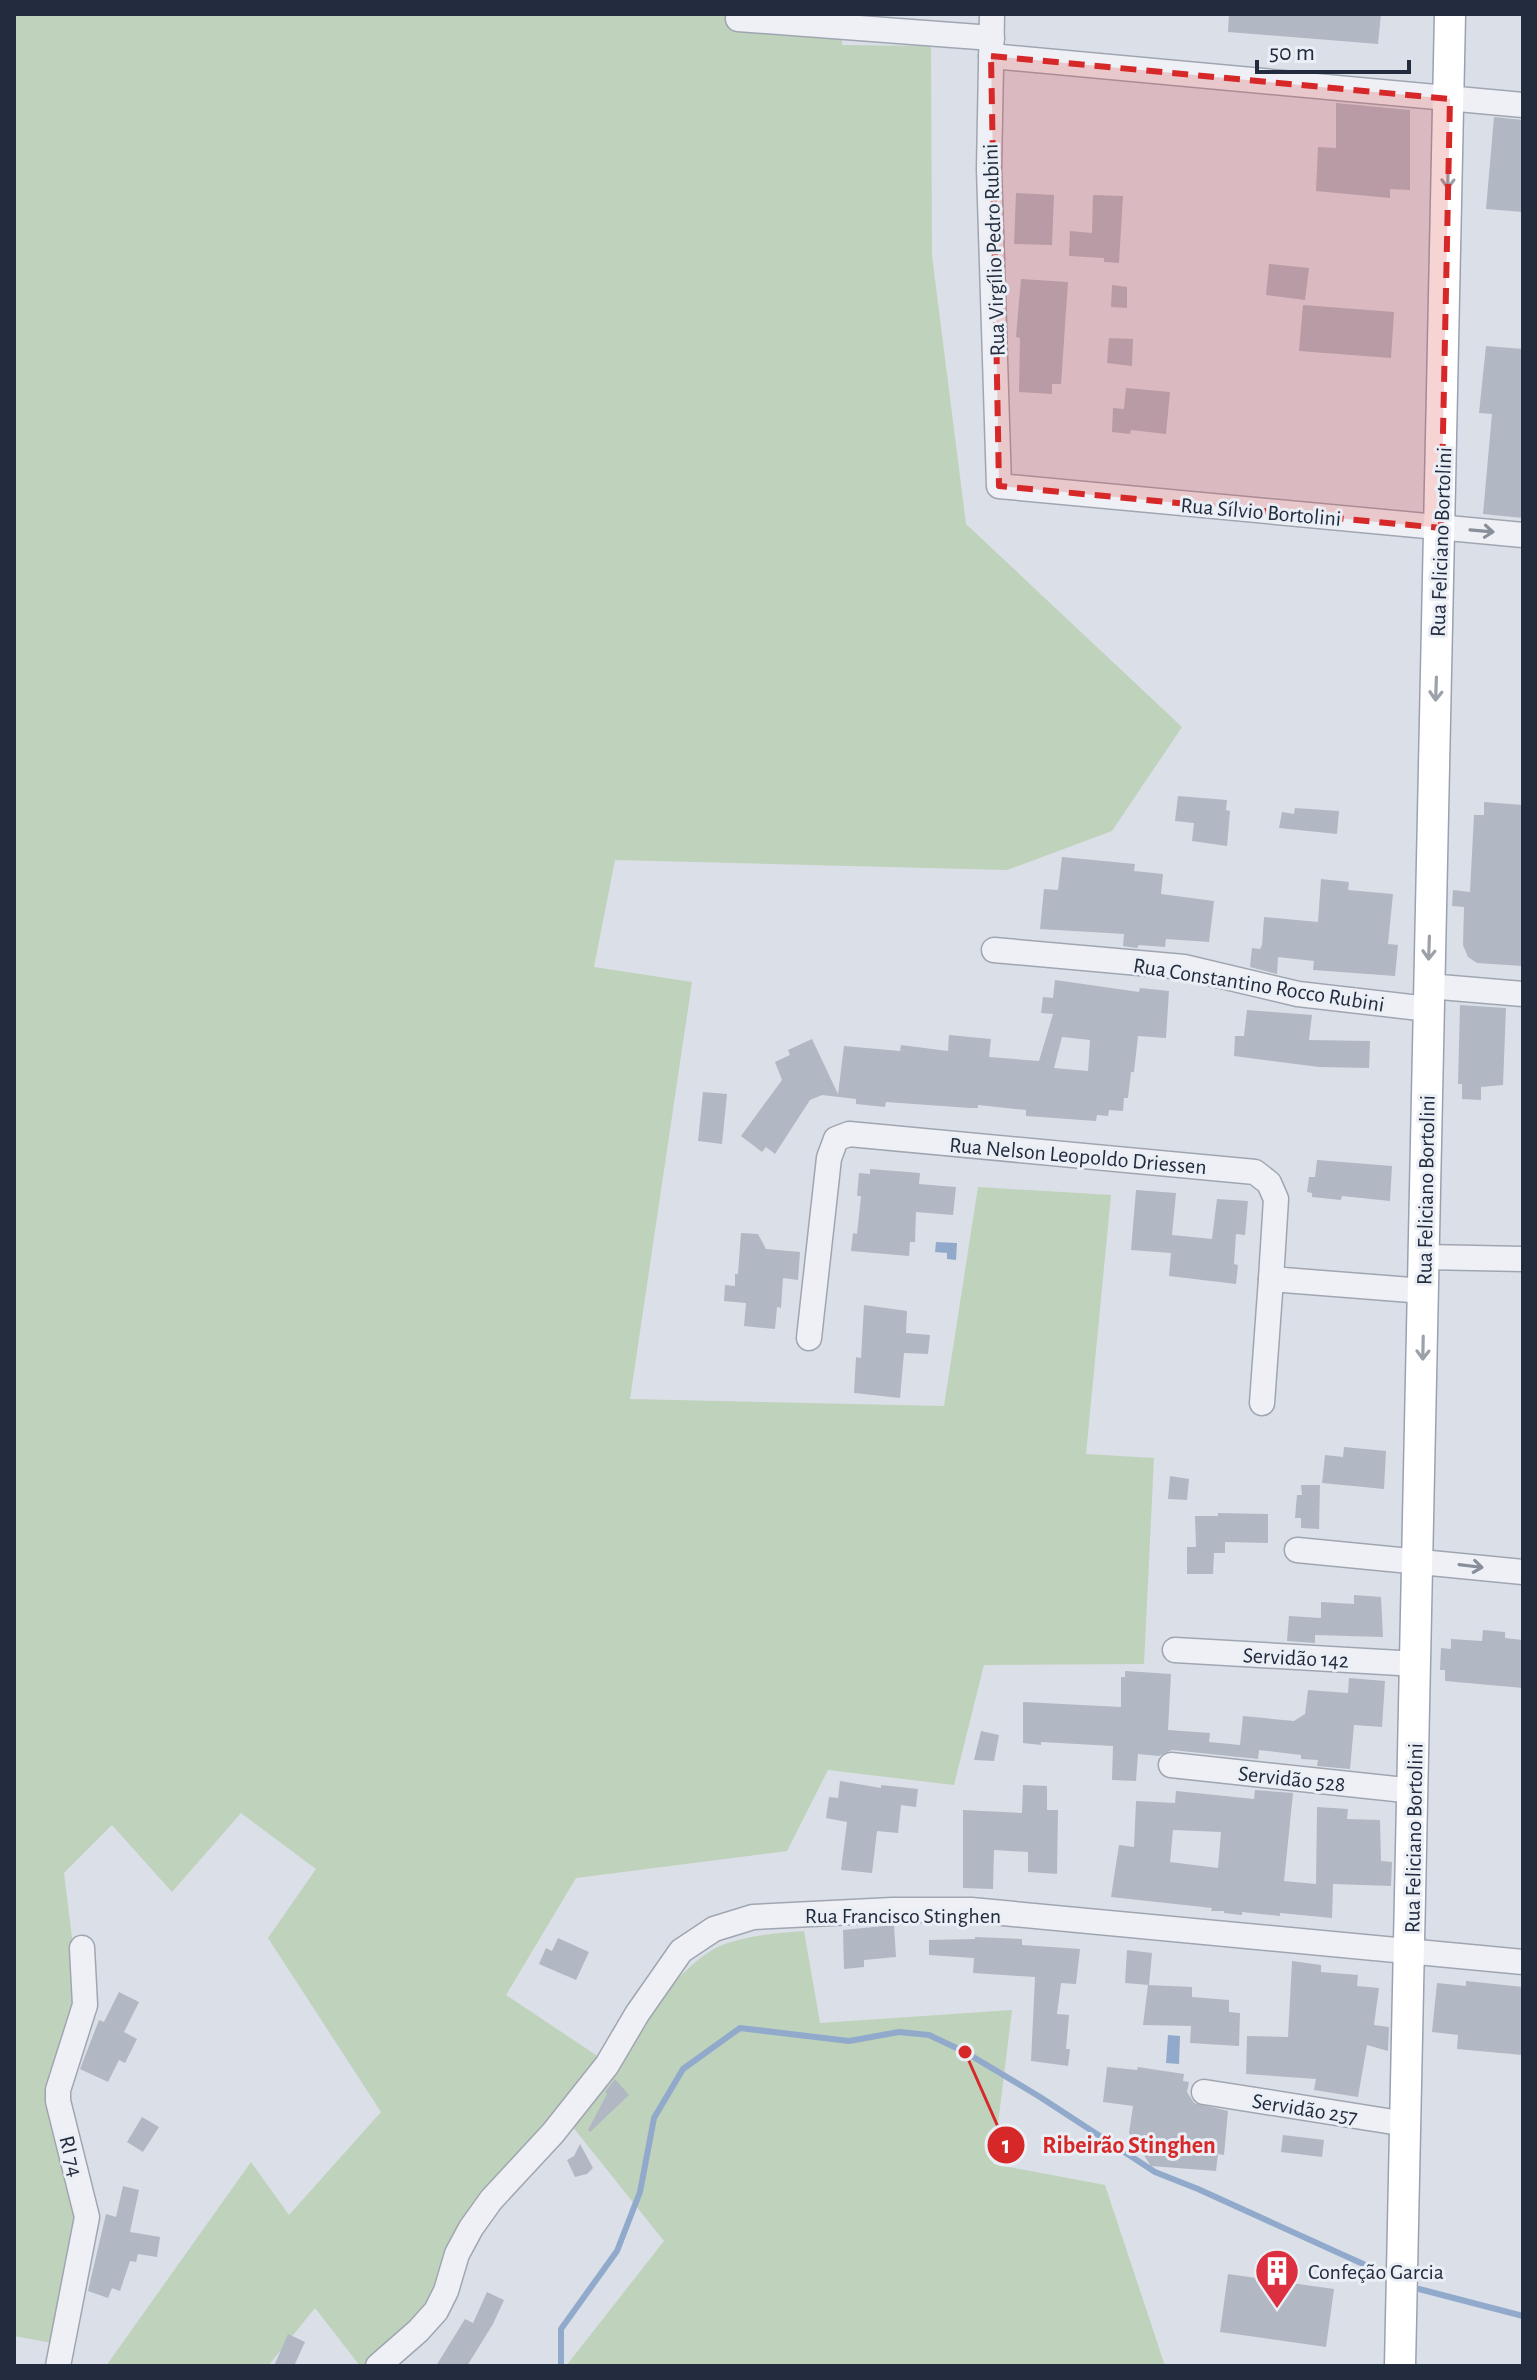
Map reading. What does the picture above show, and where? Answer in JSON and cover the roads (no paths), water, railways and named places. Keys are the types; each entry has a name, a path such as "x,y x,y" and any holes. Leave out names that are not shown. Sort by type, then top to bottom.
{"main road":[{"name":"Rua Feliciano Bortolini","path":"1400,2366 1450,14"}],"street":[{"path":"738,19 992,36 1450,99 1523,105"},
{"name":"Rua Virgílio Pedro Rubini","path":"992,36 990,238 999,486"},
{"name":"Rua Sílvio Bortolini","path":"999,486 1523,535"},
{"name":"Rua Constantino Rocco Rubini","path":"994,950 1184,967 1298,994 1428,997 1523,994"},
{"name":"Rua Nelson Leopoldo Driessen","path":"809,1338 829,1158 836,1139 849,1134 1255,1172 1269,1183 1276,1199 1262,1403"},
{"path":"1425,1257 1523,1259"},
{"path":"1271,1279 1424,1291"},
{"path":"1297,1550 1523,1572"},
{"name":"Servidão 142","path":"1175,1650 1417,1664"},
{"name":"Servidão 528","path":"1171,1765 1414,1791"},
{"name":"Rua Francisco Stinghen","path":"378,2366 436,2311 471,2228 491,2200 553,2133 607,2065 657,1982 681,1951 714,1929 753,1917 892,1910 971,1910 1523,1962"},
{"name":"RI 74","path":"58,2366 87,2217 58,2090 85,2005 82,1948"},
{"name":"Servidão 257","path":"1204,2092 1406,2124"}],"water":[{"path":"936,1242 957,1243 956,1260 947,1259 947,1253 935,1252"},
{"path":"1168,2035 1180,2036 1179,2064 1166,2063"}],"waterway":[{"path":"561,2366 561,2329 617,2251 640,2192 654,2118 683,2069 740,2028 849,2041 899,2032 929,2035 965,2052 1040,2097 1155,2172 1372,2268"},
{"path":"1419,2289 1523,2316"}],"place":[{"name":"Ribeirão Stinghen","path":"965,2052"},
{"name":"Confeção Garcia","path":"1277,2310"}]}
